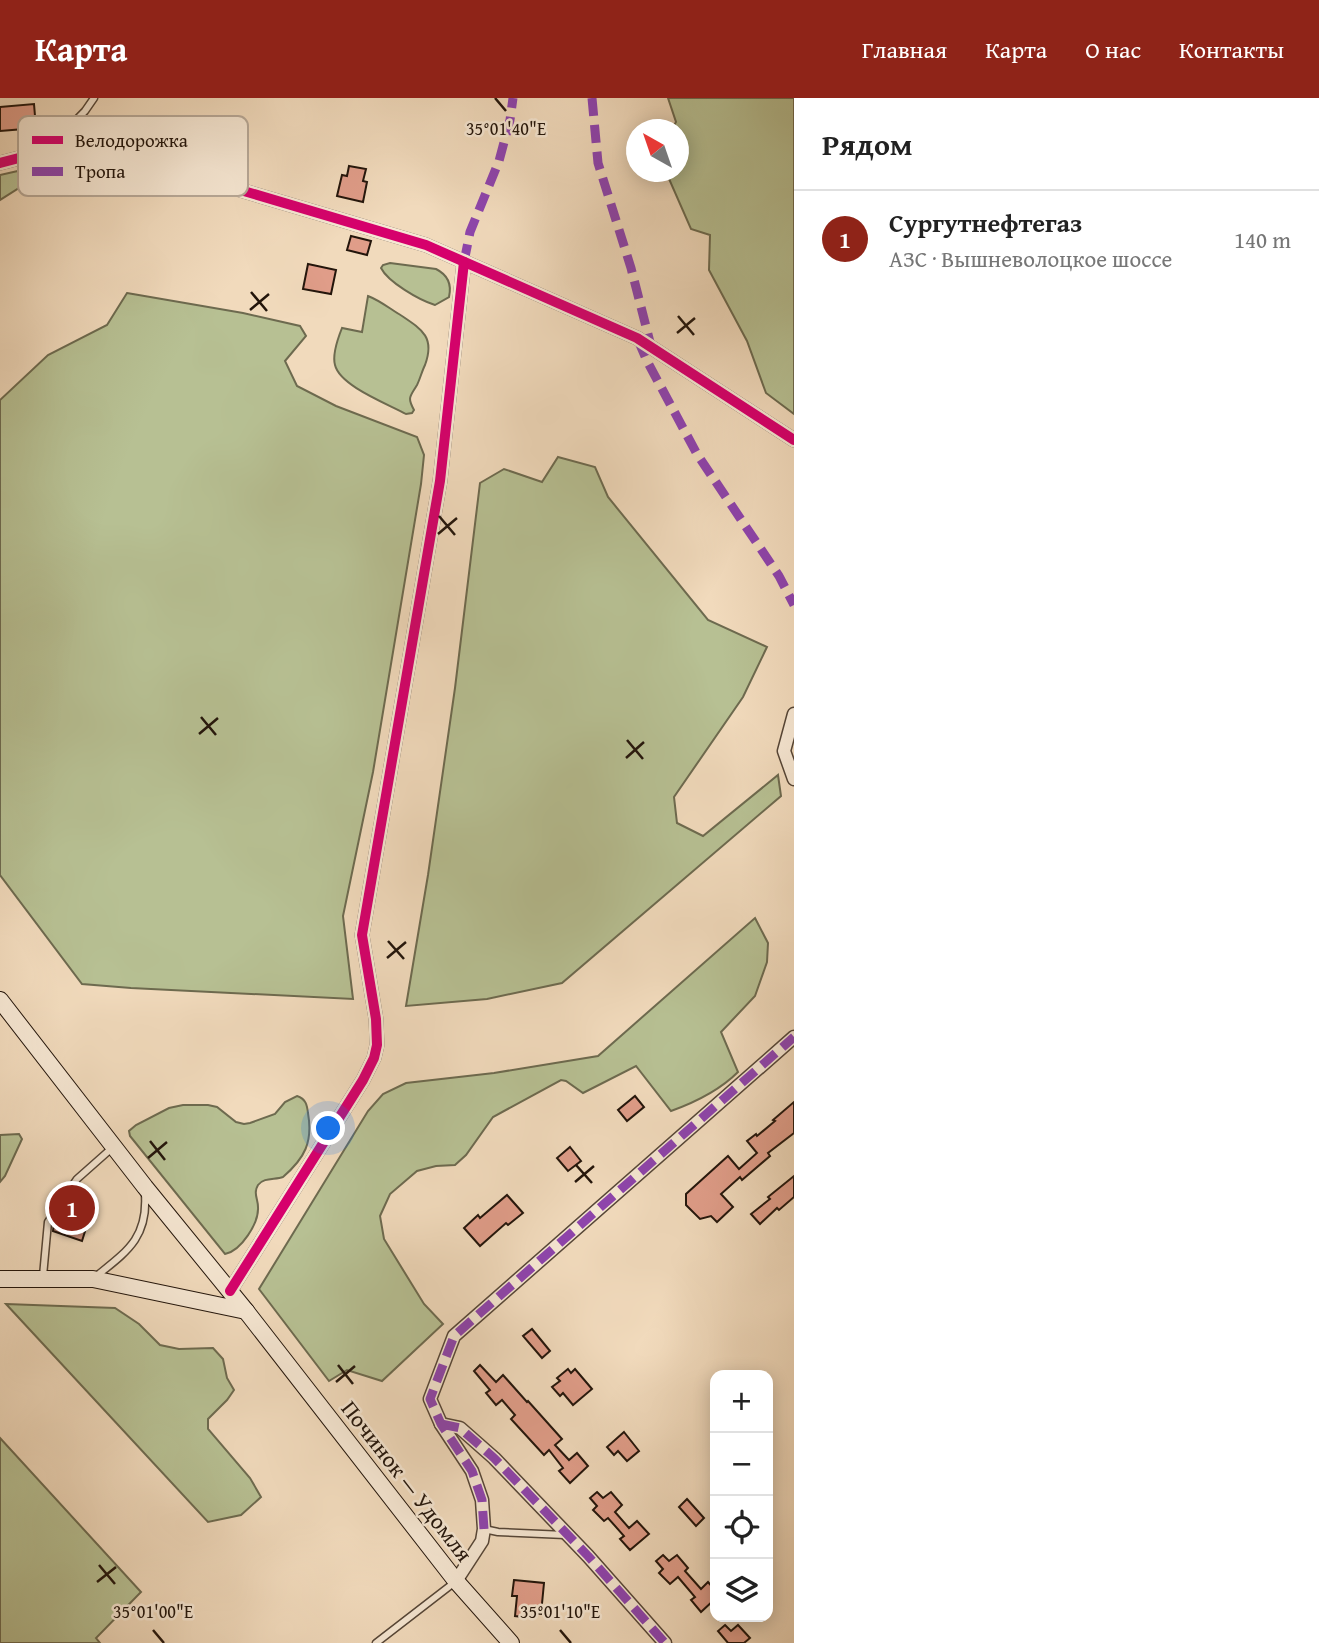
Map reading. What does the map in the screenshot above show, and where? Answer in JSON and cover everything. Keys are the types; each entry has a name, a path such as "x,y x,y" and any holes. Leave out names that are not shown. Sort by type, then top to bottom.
{"main road":[{"name":"Починок — Удомля","path":"0,1000 456,1581 511,1643"},
{"path":"0,1279 93,1279 246,1311"}],"street":[{"path":"0,163 18,159"},
{"path":"248,193 426,245 637,338 794,440"},
{"path":"230,1292 363,1080 377,1045 376,1018 362,935 440,481 464,262"},
{"path":"794,714 784,751 794,779"},
{"path":"456,1581 482,1541 484,1529 482,1500 472,1471 440,1424 430,1399 454,1336 794,1037"},
{"path":"440,1424 460,1428 494,1458 589,1556 665,1643"}],"lane":[{"path":"80,116 94,98"},
{"path":"43,1279 48,1222 77,1178 114,1147"},
{"path":"93,1279 133,1244 145,1221 145,1187"},
{"path":"484,1529 567,1535"},
{"path":"376,1643 456,1581"}],"green space":[{"path":"668,98 794,98 794,414 766,393 747,341 709,270 710,235 691,229 670,182 689,182 689,119 675,119"},
{"path":"18,171 18,189 0,200 0,175"},
{"path":"390,263 436,269 448,280 449,297 435,305 413,295 397,285 381,268"},
{"path":"127,293 300,326 306,336 285,361 297,386 336,406 417,437 424,455 373,772 343,916 353,999 82,984 0,875 0,400 48,355 107,325"},
{"path":"368,296 416,326 428,341 428,356 410,397 414,410 412,413 406,414 355,387 339,373 335,365 335,351 342,328 362,332"},
{"path":"558,457 595,467 608,497 708,620 767,647 743,697 674,797 677,823 703,836 778,775 781,796 562,983 487,999 406,1006 455,688 480,483 504,469 542,482"},
{"path":"755,918 768,943 767,962 755,996 721,1032 738,1072 707,1095 671,1111 636,1066 583,1093 561,1080 493,1117 466,1155 455,1165 417,1171 390,1194 380,1216 384,1239 424,1304 443,1324 382,1381 347,1370 329,1381 259,1289 368,1111 383,1094 406,1083 494,1073 598,1056"},
{"path":"297,1096 304,1101 308,1110 309,1133 306,1149 283,1177 260,1182 256,1193 256,1221 243,1242 225,1254 130,1136 129,1131 169,1108 183,1105 217,1107 236,1122 250,1123 275,1114 285,1102"},
{"path":"19,1134 22,1139 0,1182 0,1135"},
{"path":"6,1304 115,1308 139,1324 160,1345 179,1349 213,1348 223,1359 227,1378 234,1390 208,1419 208,1429 250,1478 261,1497 241,1515 208,1522"},
{"path":"0,1438 141,1592 96,1638 100,1643 0,1643"}],"building":[{"path":"34,104 35,116 18,116 18,130 0,131 0,107"},
{"path":"349,166 366,169 363,181 367,182 363,202 337,196 342,175 347,176"},
{"path":"351,236 371,241 367,255 347,250"},
{"path":"308,264 336,270 331,294 303,289"},
{"path":"635,1096 644,1107 627,1121 618,1110"},
{"path":"794,1102 794,1133 768,1153 770,1156 742,1180 740,1177 721,1194 733,1207 717,1222 711,1216 700,1219 686,1205 686,1194 728,1156 739,1169 757,1153 747,1141 756,1134 757,1136"},
{"path":"570,1147 581,1161 568,1171 557,1158"},
{"path":"794,1176 794,1197 760,1224 751,1214"},
{"path":"507,1195 523,1213 508,1225 506,1223 480,1246 464,1228"},
{"path":"59,1216 87,1225 82,1241 53,1231"},
{"path":"532,1329 550,1351 542,1358 523,1336"},
{"path":"480,1365 496,1382 503,1375 528,1401 562,1439 555,1445 569,1460 577,1453 588,1466 570,1483 559,1471 563,1468 549,1450 544,1455 511,1419 515,1415 502,1400 496,1405 486,1393 490,1390 474,1371"},
{"path":"568,1369 571,1373 575,1369 592,1389 573,1405 563,1393 560,1396 552,1387 560,1381 557,1378"},
{"path":"624,1432 639,1451 627,1461 618,1451 614,1455 607,1447"},
{"path":"597,1492 603,1498 611,1492 622,1505 615,1512 629,1528 637,1521 649,1534 630,1550 620,1539 624,1536 608,1518 604,1521 593,1510 597,1506 590,1498"},
{"path":"687,1499 704,1518 696,1526 679,1507"},
{"path":"663,1555 669,1561 677,1555 688,1568 685,1571 701,1589 708,1582 710,1584 710,1604 701,1612 691,1600 695,1597 678,1577 670,1584 659,1573 663,1569 656,1561"},
{"path":"514,1580 544,1583 541,1614 533,1613 532,1618 515,1616 517,1596 512,1596"},
{"path":"725,1625 731,1631 738,1625 750,1638 744,1643 728,1643 718,1631"}],"marked path":[{"path":"464,262 470,232 499,161 513,98"},
{"path":"592,98 598,163 631,268 651,346"},
{"path":"638,340 697,454 779,576 794,605"},
{"path":"484,1529 482,1500 472,1471 441,1424 430,1399 454,1336 794,1037"},
{"path":"441,1424 460,1428 494,1458 588,1556 665,1643"}],"cycle path":[{"path":"0,163 18,158"},
{"path":"248,192 426,245 637,338 794,440"},
{"path":"230,1291 363,1080 377,1045 376,1019 362,935 440,481 464,262"}],"place":[{"name":"Сургутнефтегаз","path":"72,1208"}]}
